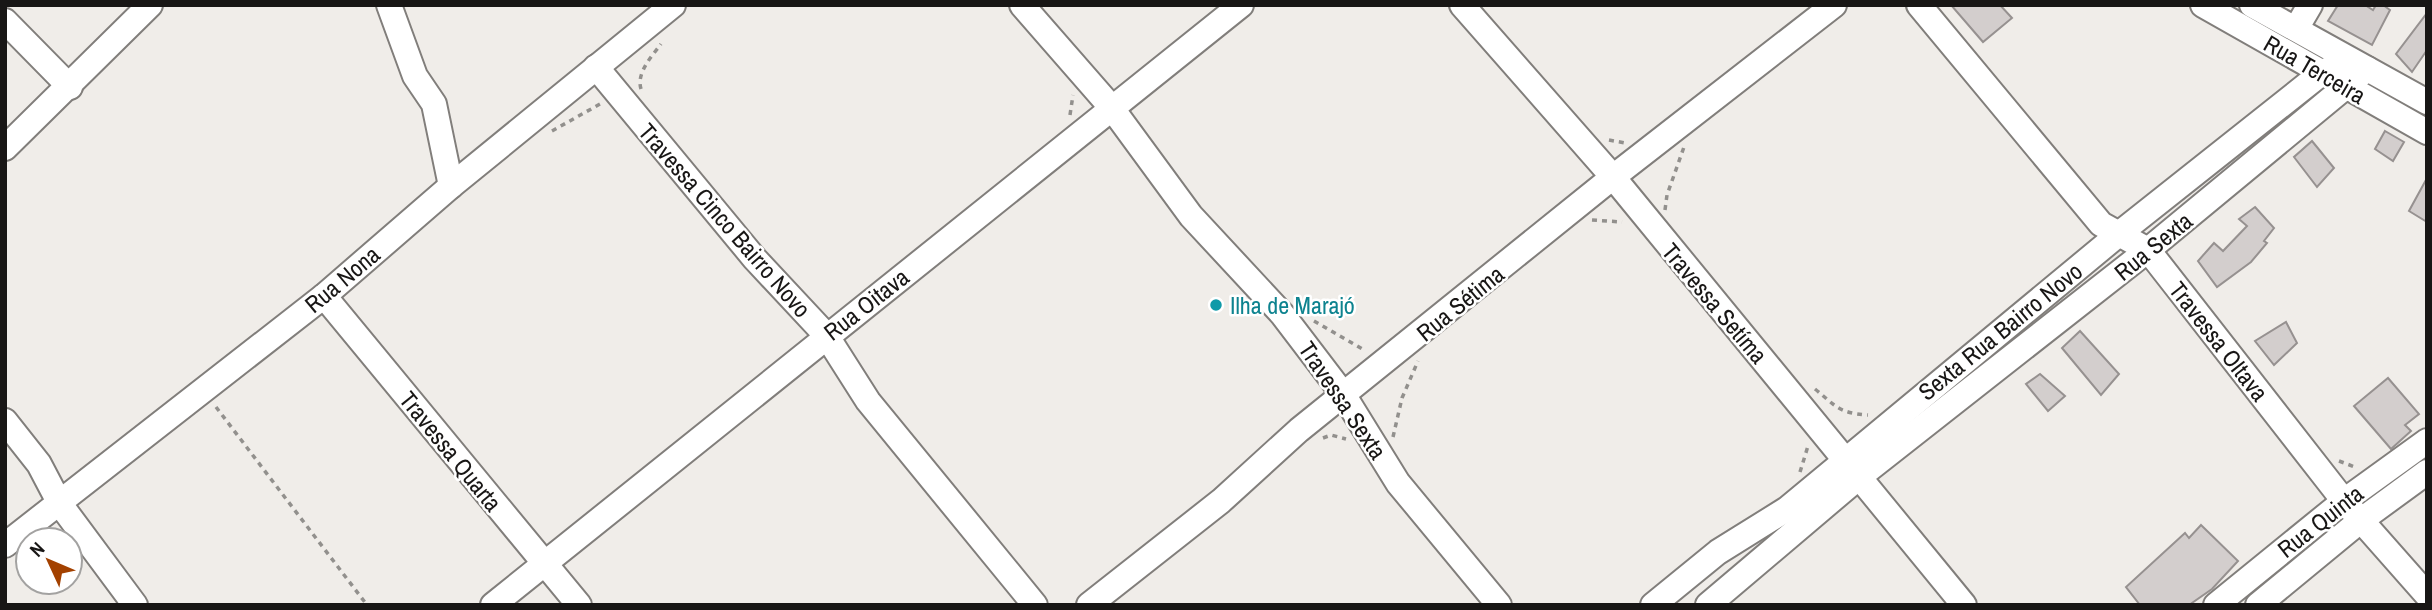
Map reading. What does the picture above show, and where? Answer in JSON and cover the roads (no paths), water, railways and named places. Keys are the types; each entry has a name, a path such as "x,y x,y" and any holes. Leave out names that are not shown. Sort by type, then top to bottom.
{"street":[{"path":"5,148 70,87 150,5"},
{"path":"389,5 415,76 435,104 452,186"},
{"name":"Rua Nona","path":"5,545 324,296 452,186 673,5"},
{"name":"Travessa Sexta","path":"1023,5 1111,107 1191,215 1282,314 1343,394 1398,483 1499,605"},
{"name":"Rua Oitava","path":"493,605 825,335 1241,5"},
{"name":"Travessa Setíma","path":"1462,5 1613,177 1964,605"},
{"name":"Rua Sétima","path":"1089,605 1221,501 1343,394 1613,177 1834,5"},
{"name":"Travessa OItava","path":"1919,5 2101,224 2148,250 2360,521 2427,594"},
{"name":"Rua Terceira","path":"2203,5 2427,132"},
{"name":"Rua Terceira","path":"2252,5 2427,102"},
{"path":"2296,29 2310,5"},
{"path":"5,21 70,87"},
{"name":"Sexta Rua Bairro Novo","path":"1653,605 1718,552 1852,469 2120,233 2323,72 2358,64"},
{"name":"Rua Sexta","path":"1708,605 1852,469 2148,250 2346,88 2358,64"},
{"name":"Travessa Cinco Bairro Novo","path":"596,67 755,259 825,335 868,401 1035,605"},
{"name":"Travessa Quarta","path":"324,296 579,605"},
{"path":"5,421 39,464 60,504 135,605"},
{"name":"Rua Quinta","path":"2216,605 2344,501 2427,440"},
{"name":"Rua Quinta","path":"2258,605 2360,521 2427,472"}],"place":[{"name":"Ilha de Marajó","path":"1216,305"}]}
